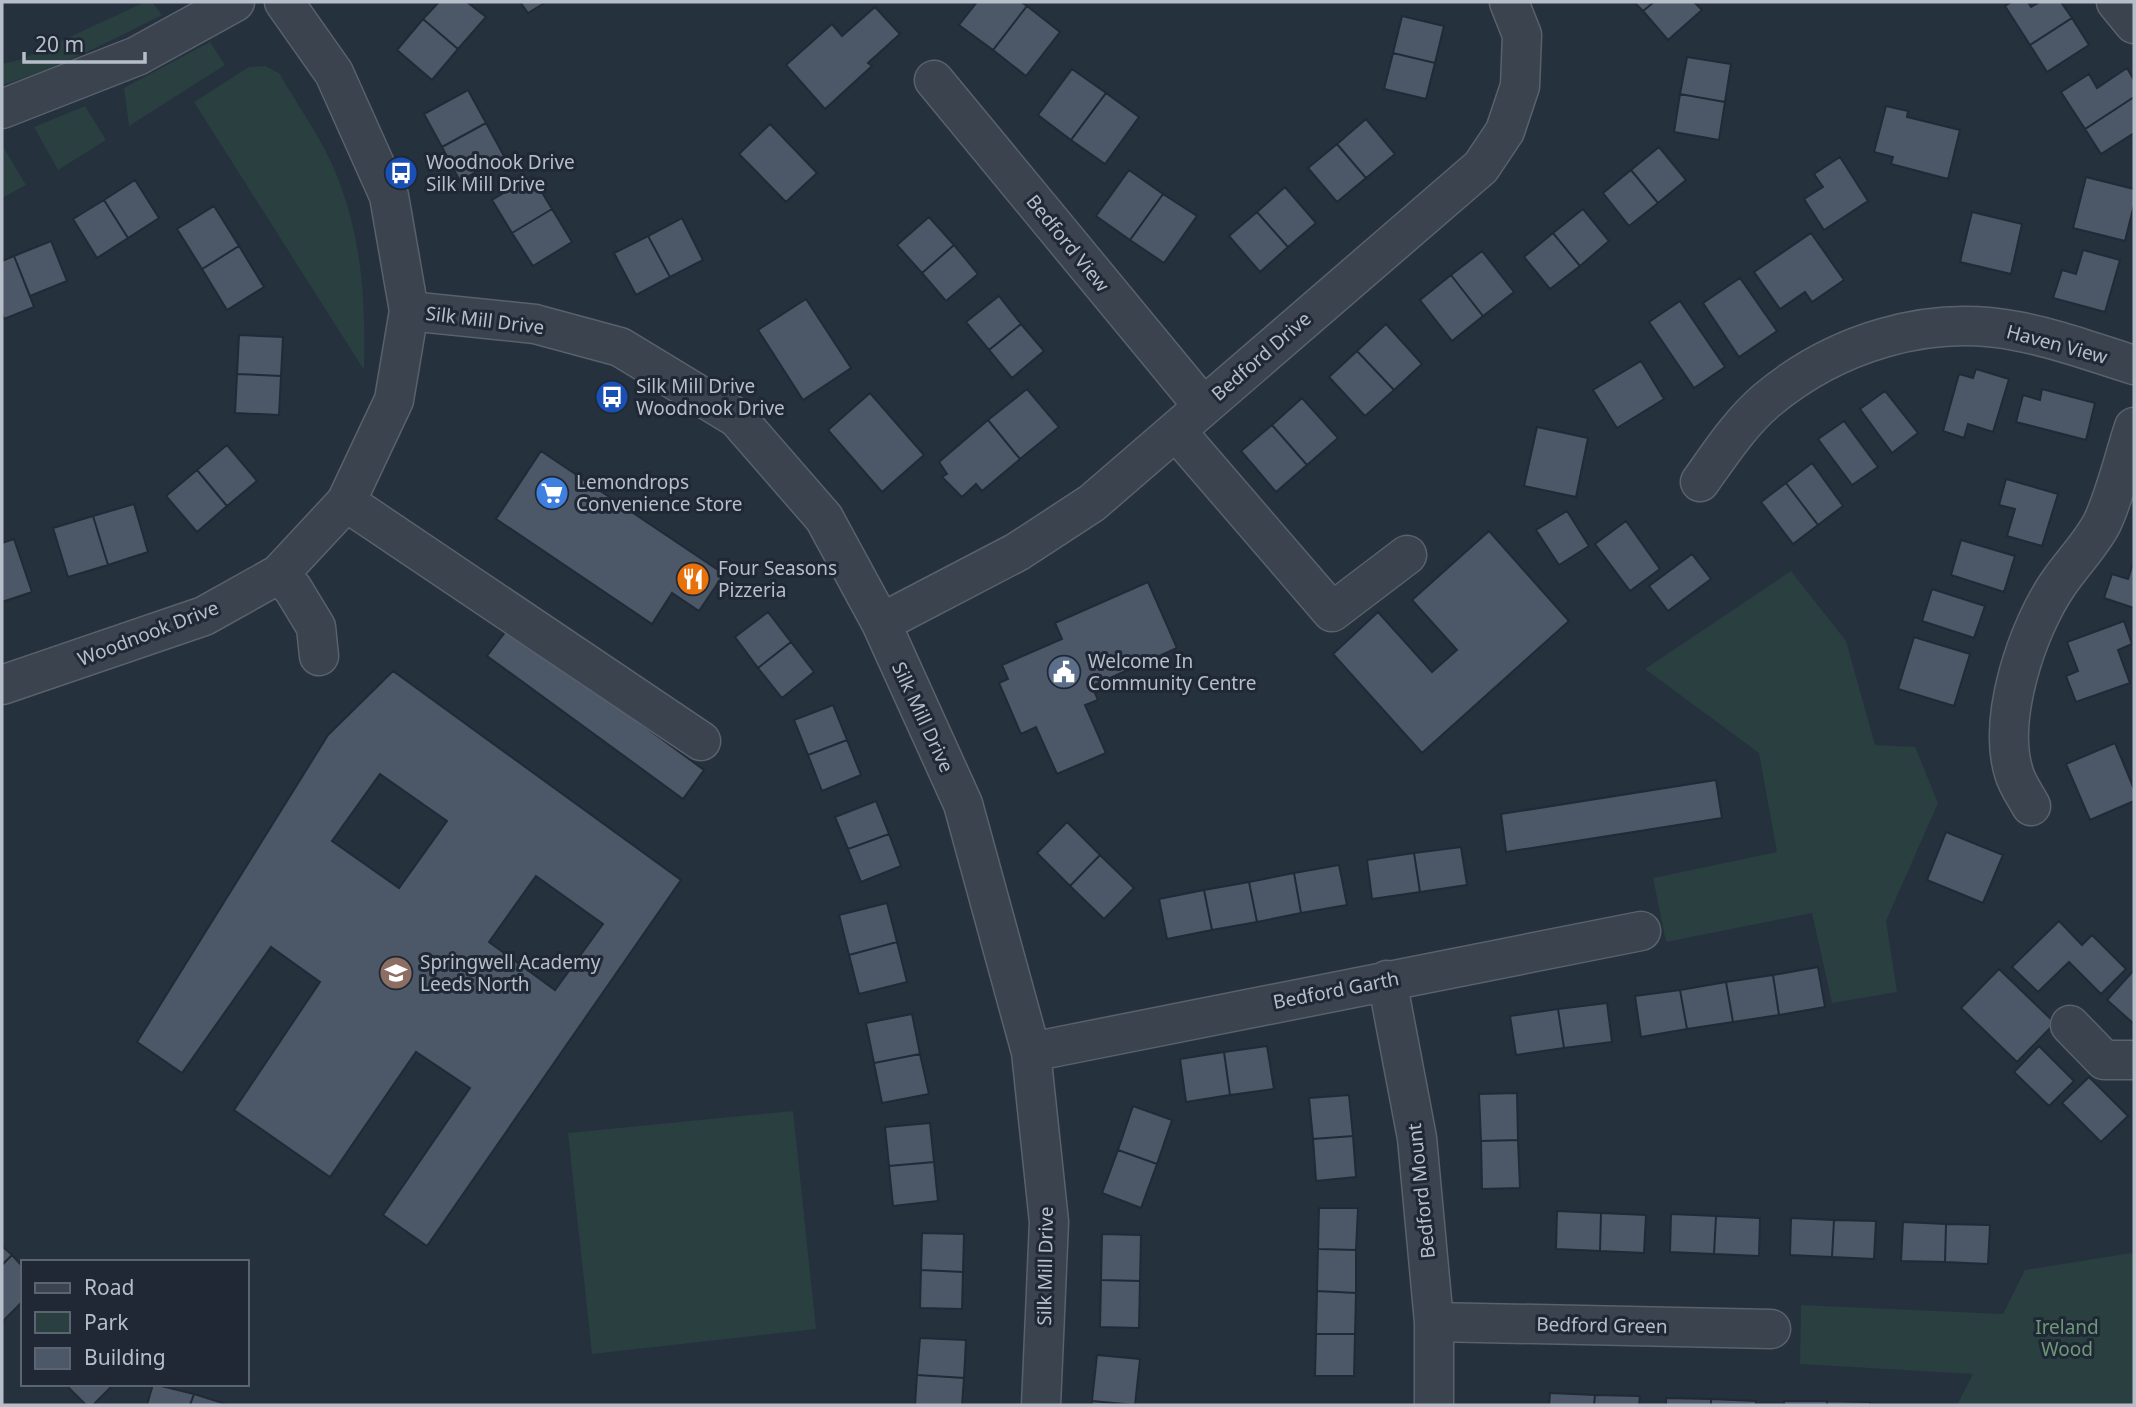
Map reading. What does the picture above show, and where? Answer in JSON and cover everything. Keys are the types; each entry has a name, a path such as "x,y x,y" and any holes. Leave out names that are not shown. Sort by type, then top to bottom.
{"street":[{"path":"2,109 137,56 235,2"},
{"name":"Woodnook Drive","path":"2,685 204,616 279,574 346,502 394,400 410,311 390,195 334,73 284,2"},
{"name":"Bedford Drive","path":"881,623 1017,552 1092,503 1480,167 1505,131 1520,86 1522,35 1509,2"},
{"path":"2116,2 2134,24"},
{"name":"Bedford View","path":"934,79 1332,612 1407,555"},
{"name":"Silk Mill Drive","path":"410,311 535,324 620,347 737,418 824,518 881,623 963,804 1031,1052 1049,1222 1041,1405"},
{"name":"Haven View","path":"1700,482 1738,431 1765,401 1805,371 1845,351 1889,335 1945,327 1972,326 2015,330 2134,365"},
{"path":"2031,806 2014,774 2009,745 2011,710 2023,652 2057,585 2082,555 2102,523 2134,427"},
{"path":"346,502 701,741"},
{"path":"279,574 293,589 316,627 319,656"},
{"name":"Bedford Garth","path":"1031,1052 1387,979 1641,931"},
{"name":"Bedford Mount","path":"1387,979 1417,1138 1434,1322 1434,1405"},
{"path":"2070,1025 2104,1060 2134,1060"},
{"name":"Bedford Green","path":"1434,1322 1771,1329"}],"green space":[{"path":"145,2 152,2 162,15 63,63 2,85 2,64 20,60"},
{"path":"210,42 225,65 129,126 124,88"},
{"path":"265,66 279,73 310,123 325,149 345,199 361,272 364,370 194,102 249,67"},
{"path":"85,106 106,140 58,170 34,127"},
{"path":"2,145 26,185 2,198"},
{"path":"1791,571 1846,641 1875,745 1915,747 1938,803 1886,921 1897,992 1832,1003 1812,913 1666,942 1653,878 1777,852 1759,753 1645,669"},
{"path":"793,1111 816,1329 592,1354 568,1133"},
{"name":"Ireland Wood","path":"2131,1253 2134,1256 2134,1405 1957,1405 1973,1374 1800,1364 1801,1305 2003,1314 2025,1270"}],"building":[{"path":"439,2 467,2 486,17 458,49 423,19"},
{"path":"520,2 546,2 528,13"},
{"path":"977,2 1021,2 1027,6 993,50 959,25"},
{"path":"1634,2 1654,2 1643,11"},
{"path":"1654,2 1694,2 1702,10 1668,40 1643,11"},
{"path":"2012,2 2028,2 2031,7 2040,2 2061,2 2072,18 2030,45 2005,6"},
{"path":"1027,6 1060,32 1026,76 993,50"},
{"path":"875,7 900,34 868,63 872,66 825,109 786,65 832,24 842,36"},
{"path":"1402,16 1444,26 1435,63 1393,53"},
{"path":"2072,18 2089,45 2047,72 2030,45"},
{"path":"423,19 458,49 432,80 397,50"},
{"path":"1393,53 1435,63 1426,99 1384,89"},
{"path":"1687,57 1731,64 1725,102 1680,94"},
{"path":"2127,68 2134,80 2134,97 2085,129 2061,92 2089,74 2097,88"},
{"path":"1072,69 1106,93 1071,140 1038,115"},
{"path":"468,90 486,123 442,147 424,114"},
{"path":"1106,93 1139,117 1105,164 1071,140"},
{"path":"1680,94 1725,102 1719,140 1674,132"},
{"path":"2134,97 2134,133 2101,154 2085,129"},
{"path":"1886,106 1908,111 1907,117 1960,130 1948,179 1891,164 1893,157 1874,152"},
{"path":"1366,119 1395,154 1366,178 1337,144"},
{"path":"486,123 504,156 460,181 442,147"},
{"path":"770,124 817,173 786,202 739,154"},
{"path":"1337,144 1366,178 1337,202 1308,168"},
{"path":"1659,147 1686,180 1658,203 1631,170"},
{"path":"1840,157 1868,201 1824,230 1804,199 1823,187 1814,174"},
{"path":"1129,170 1163,194 1130,240 1096,216"},
{"path":"1631,170 1658,203 1629,226 1603,193"},
{"path":"532,176 552,209 512,233 492,200"},
{"path":"2086,177 2134,189 2134,205 2125,241 2073,228"},
{"path":"135,180 159,218 128,238 104,200"},
{"path":"1285,187 1316,223 1288,247 1257,212"},
{"path":"1163,194 1197,216 1164,263 1130,240"},
{"path":"104,200 128,238 97,258 73,219"},
{"path":"214,206 239,246 202,269 177,229"},
{"path":"552,209 572,242 533,266 512,233"},
{"path":"1583,209 1609,241 1580,266 1553,233"},
{"path":"1257,212 1288,247 1260,272 1229,236"},
{"path":"1972,212 2022,224 2011,274 1960,262"},
{"path":"929,217 954,245 922,273 897,245"},
{"path":"682,218 703,260 670,277 648,236"},
{"path":"1553,233 1580,266 1550,289 1524,257"},
{"path":"1811,233 1844,280 1812,302 1805,292 1780,309 1754,272"},
{"path":"648,236 670,277 636,295 614,253"},
{"path":"51,241 67,281 30,296 14,256"},
{"path":"954,245 978,274 946,301 922,273"},
{"path":"239,246 264,287 227,310 202,269"},
{"path":"2083,250 2120,260 2105,312 2053,298 2062,270 2076,274"},
{"path":"1482,251 1514,292 1483,316 1451,275"},
{"path":"14,256 34,307 4,319 2,261"},
{"path":"1451,275 1483,316 1452,341 1420,300"},
{"path":"1740,278 1777,331 1739,357 1703,303"},
{"path":"999,296 1021,324 989,350 966,322"},
{"path":"806,299 851,368 803,400 758,330"},
{"path":"1680,301 1725,367 1694,388 1649,322"},
{"path":"1021,324 1044,351 1012,378 989,350"},
{"path":"1386,324 1422,364 1394,390 1357,351"},
{"path":"239,335 283,337 281,376 237,374"},
{"path":"1357,351 1394,390 1365,416 1329,377"},
{"path":"1641,361 1664,399 1617,428 1593,390"},
{"path":"1976,369 2009,379 1993,432 1968,424 1964,438 1943,431 1959,374 1973,378"},
{"path":"237,374 281,376 279,415 235,413"},
{"path":"1027,389 1059,427 1020,459 988,420"},
{"path":"2042,389 2095,403 2086,440 2016,422 2023,395 2040,400"},
{"path":"1885,391 1918,433 1892,453 1860,409"},
{"path":"870,393 924,455 882,492 828,430"},
{"path":"1302,398 1338,438 1307,465 1272,425"},
{"path":"988,420 1020,459 982,491 976,484 962,497 942,477 947,474 939,462"},
{"path":"1844,421 1878,467 1852,485 1818,439"},
{"path":"1272,425 1307,465 1276,492 1241,451"},
{"path":"1537,427 1588,438 1576,497 1524,486"},
{"path":"227,445 257,481 227,506 197,470"},
{"path":"541,451 724,574 699,611 672,593 652,624 496,519"},
{"path":"1812,463 1843,506 1818,525 1786,483"},
{"path":"197,470 227,506 197,532 166,496"},
{"path":"2006,479 2058,494 2042,546 2007,536 2015,509 1999,505"},
{"path":"1786,483 1818,525 1793,544 1761,502"},
{"path":"134,504 148,552 108,565 93,516"},
{"path":"1567,511 1589,546 1559,565 1536,530"},
{"path":"93,516 108,565 68,577 53,528"},
{"path":"1626,521 1660,569 1630,591 1595,544"},
{"path":"1489,531 1569,621 1422,753 1333,654 1378,612 1432,672 1457,650 1412,600"},
{"path":"14,539 32,592 2,602 2,543"},
{"path":"1961,540 2015,556 2004,592 1951,575"},
{"path":"1692,554 1711,579 1668,611 1649,586"},
{"path":"2134,560 2134,608 2104,598 2112,574 2128,579"},
{"name":"Welcome In Community Centre","path":"1148,582 1177,648 1092,686 1098,700 1085,705 1106,753 1057,774 1036,727 1021,734 999,683 1008,679 1002,665 1062,639 1055,623"},
{"path":"1932,589 1985,606 1974,638 1922,621"},
{"path":"768,612 791,642 758,668 735,637"},
{"path":"2124,621 2132,644 2118,650 2130,683 2076,702 2066,676 2078,671 2067,642"},
{"path":"509,627 704,770 683,799 487,656"},
{"path":"1914,637 1970,654 1954,706 1898,689"},
{"path":"791,642 814,672 782,698 758,668"},
{"path":"393,671 681,880 427,1246 383,1215 470,1088 416,1052 330,1177 234,1110 320,982 271,947 182,1073 137,1042 328,735","holes":["380,774 447,821 399,888 332,841","536,876 603,924 555,990 489,942"]},
{"path":"833,705 847,740 808,755 794,720"},
{"path":"847,740 861,775 822,791 808,755"},
{"path":"2115,743 2134,789 2134,801 2090,820 2066,764"},
{"path":"1716,780 1722,818 1506,852 1501,814"},
{"path":"876,801 889,834 848,849 835,817"},
{"path":"1067,822 1100,855 1070,886 1037,853"},
{"path":"1946,832 2003,855 1983,903 1927,880"},
{"path":"889,834 901,866 861,882 848,849"},
{"path":"1461,847 1467,885 1420,892 1414,853"},
{"path":"1414,853 1420,892 1372,899 1367,860"},
{"path":"1100,855 1134,888 1104,919 1070,886"},
{"path":"1339,865 1347,905 1301,913 1294,873"},
{"path":"1294,873 1301,913 1257,922 1249,882"},
{"path":"1249,882 1257,922 1212,930 1204,890"},
{"path":"1204,890 1212,930 1167,939 1159,899"},
{"path":"887,903 897,942 849,955 839,915"},
{"path":"2059,921 2082,945 2092,935 2126,969 2101,994 2069,962 2038,992 2012,967"},
{"path":"897,942 907,982 859,994 849,955"},
{"path":"1818,967 1825,1007 1779,1015 1773,975"},
{"path":"1999,969 2055,1023 2017,1062 1961,1008"},
{"path":"2134,970 2134,1024 2107,1000"},
{"path":"1773,975 1779,1015 1733,1022 1726,982"},
{"path":"1726,982 1733,1022 1687,1029 1680,990"},
{"path":"1680,990 1687,1029 1641,1037 1635,996"},
{"path":"1607,1003 1612,1042 1564,1048 1558,1009"},
{"path":"1558,1009 1564,1048 1516,1055 1510,1016"},
{"path":"912,1014 920,1054 874,1063 866,1023"},
{"path":"1267,1046 1274,1089 1230,1095 1224,1052"},
{"path":"2039,1046 2074,1081 2049,1106 2014,1072"},
{"path":"1224,1052 1230,1095 1186,1102 1180,1059"},
{"path":"920,1054 929,1094 882,1103 874,1063"},
{"path":"2089,1077 2128,1116 2101,1142 2062,1103"},
{"path":"1517,1093 1518,1140 1481,1141 1479,1094"},
{"path":"1349,1095 1353,1136 1313,1139 1309,1098"},
{"path":"1133,1106 1172,1120 1157,1164 1118,1150"},
{"path":"930,1123 934,1162 889,1166 885,1127"},
{"path":"1353,1136 1356,1177 1316,1181 1313,1139"},
{"path":"1518,1140 1520,1188 1482,1189 1481,1141"},
{"path":"1118,1150 1157,1164 1141,1208 1102,1193"},
{"path":"934,1162 938,1201 893,1206 889,1166"},
{"path":"1319,1208 1358,1208 1356,1250 1318,1249"},
{"path":"1557,1211 1601,1213 1600,1251 1556,1249"},
{"path":"1601,1213 1646,1215 1644,1253 1600,1251"},
{"path":"1671,1214 1716,1216 1714,1254 1670,1252"},
{"path":"1716,1216 1760,1218 1759,1256 1714,1254"},
{"path":"1791,1218 1834,1220 1832,1257 1790,1255"},
{"path":"1834,1220 1876,1221 1874,1259 1832,1257"},
{"path":"1903,1222 1946,1224 1945,1262 1901,1261"},
{"path":"1946,1224 1990,1225 1988,1264 1945,1262"},
{"path":"922,1233 964,1234 963,1272 921,1270"},
{"path":"1102,1234 1141,1235 1140,1281 1101,1280"},
{"path":"2,1246 12,1255 2,1265"},
{"path":"1318,1249 1356,1250 1356,1293 1317,1291"},
{"path":"12,1255 21,1265 21,1303 2,1322 2,1265"},
{"path":"921,1270 963,1272 962,1309 920,1308"},
{"path":"1101,1280 1140,1281 1139,1328 1100,1327"},
{"path":"1317,1291 1356,1293 1355,1334 1316,1334"},
{"path":"1316,1334 1355,1334 1354,1376 1315,1376"},
{"path":"920,1338 966,1340 964,1378 917,1375"},
{"path":"1097,1355 1140,1359 1135,1405 1092,1401"},
{"path":"917,1375 964,1378 962,1405 915,1405"},
{"path":"67,1386 112,1386 93,1405 86,1405"},
{"path":"152,1386 194,1394 190,1405 147,1405"},
{"path":"1550,1393 1595,1395 1594,1405 1549,1405"},
{"path":"194,1394 229,1405 190,1405"},
{"path":"1595,1395 1640,1396 1639,1405 1594,1405"},
{"path":"1666,1398 1711,1399 1711,1405 1666,1405"},
{"path":"1711,1399 1756,1401 1756,1405 1711,1405"},
{"path":"1092,1401 1135,1405 1092,1405"},
{"path":"1784,1401 1827,1401 1827,1405 1784,1405"},
{"path":"1827,1401 1870,1402 1870,1405 1827,1405"}],"place":[{"name":"Woodnook Drive Silk Mill Drive","path":"401,173"},
{"name":"Silk Mill Drive Woodnook Drive","path":"612,397"},
{"name":"Lemondrops Convenience Store","path":"552,493"},
{"name":"Four Seasons Pizzeria","path":"693,579"},
{"name":"Welcome In Community Centre","path":"1064,672"},
{"name":"Springwell Academy Leeds North","path":"396,973"}]}
